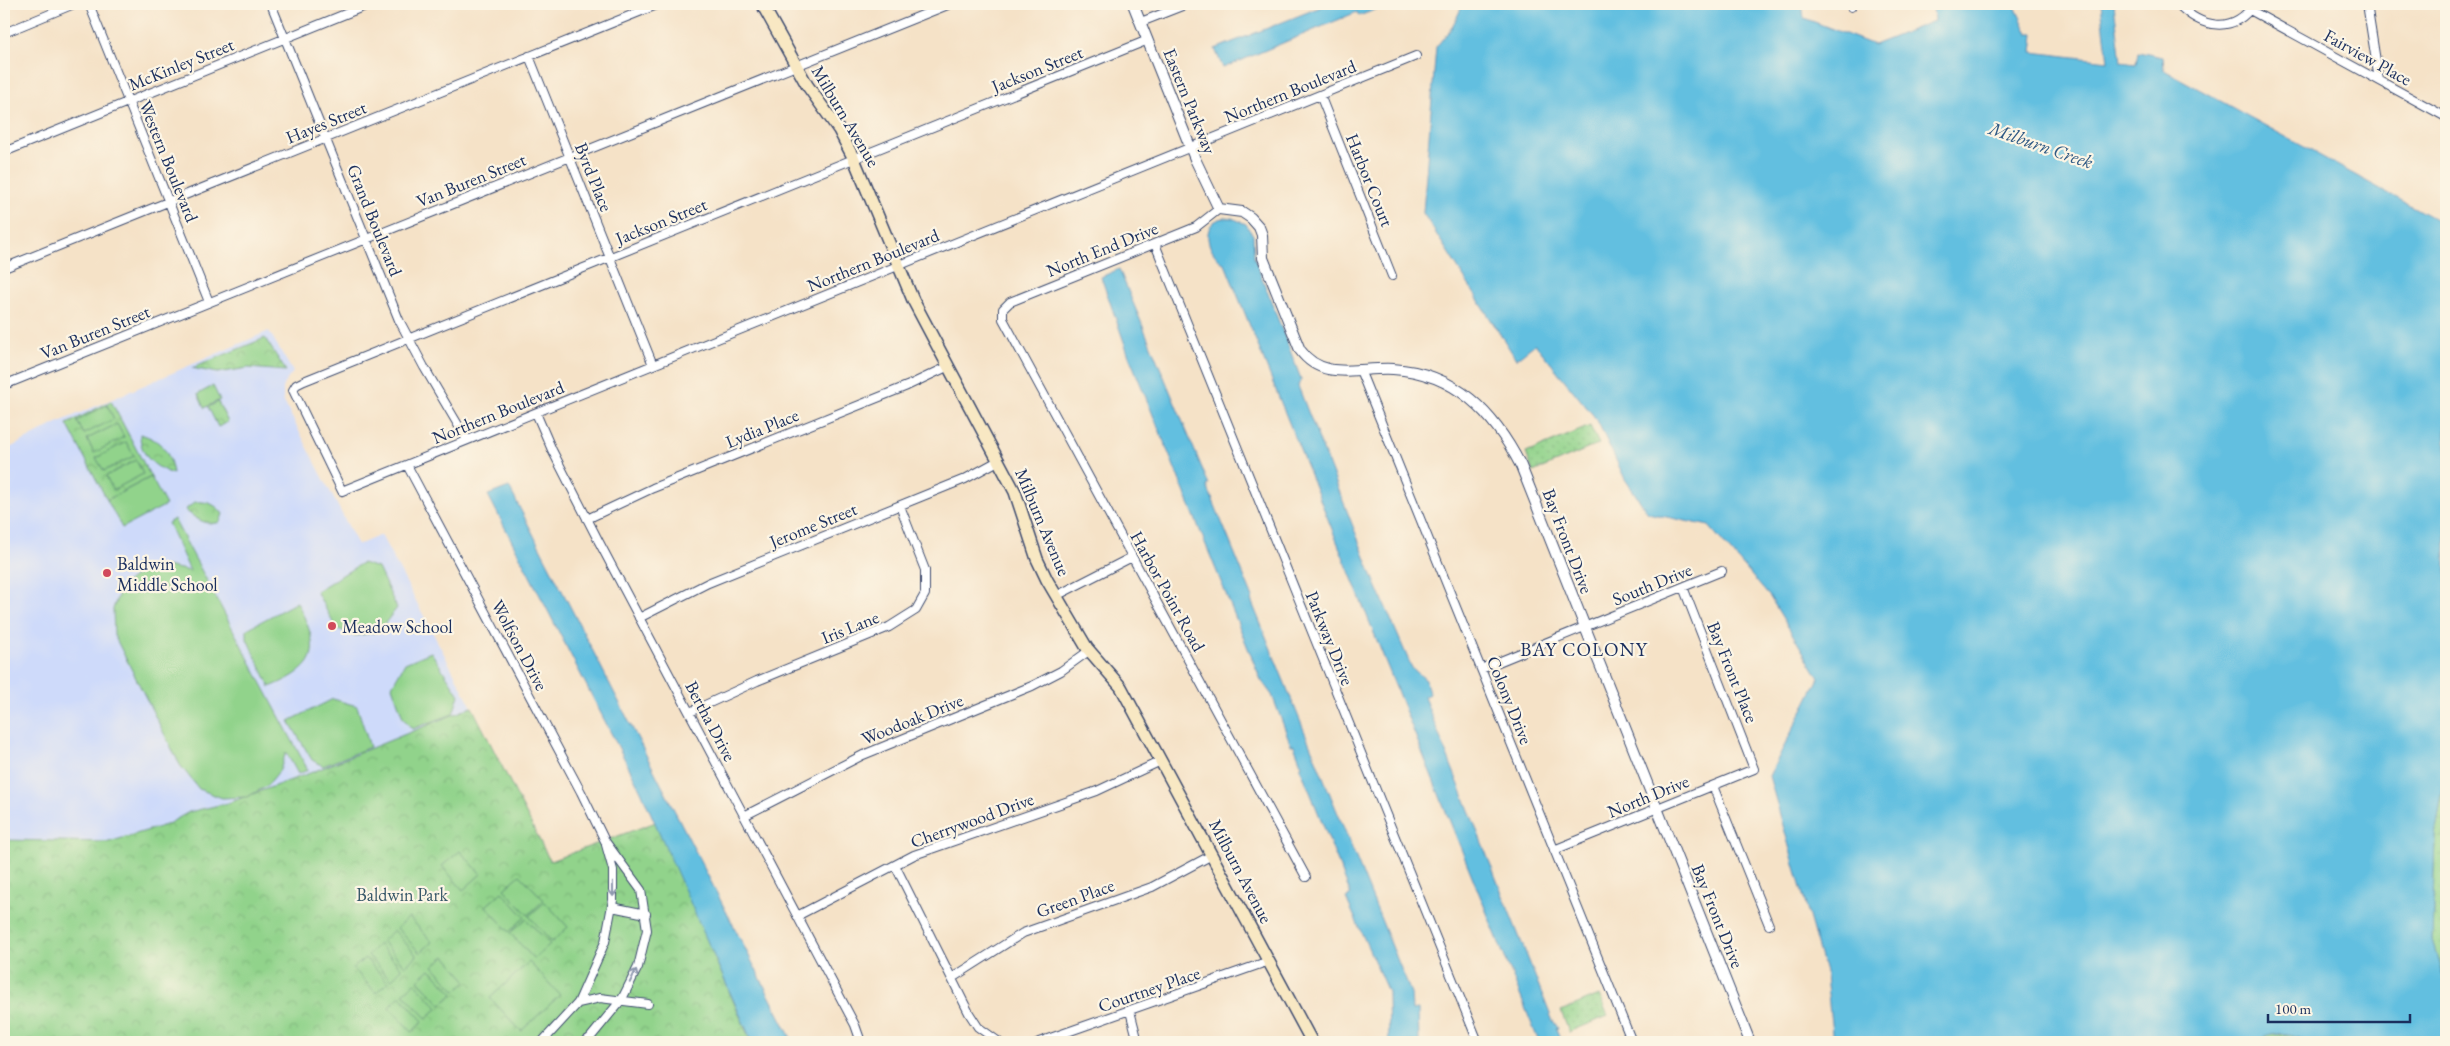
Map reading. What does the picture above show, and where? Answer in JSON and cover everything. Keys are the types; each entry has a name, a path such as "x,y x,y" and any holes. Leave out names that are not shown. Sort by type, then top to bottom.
{"main road":[{"name":"Milburn Avenue","path":"762,4 807,85 839,130 854,159 913,300 1015,492 1037,559 1056,596 1069,620 1090,650 1120,687 1312,1042"}],"street":[{"path":"4,33 74,4"},
{"name":"Western Boulevard","path":"89,4 209,302"},
{"name":"Grand Boulevard","path":"271,4 399,320 467,440"},
{"name":"McKinley Street","path":"4,152 370,4"},
{"name":"Hayes Street","path":"4,268 659,4"},
{"name":"Van Buren Street","path":"4,385 950,4"},
{"name":"Eastern Parkway","path":"1133,4 1208,188 1219,209"},
{"path":"1141,22 1187,4"},
{"path":"2178,4 2201,20 2225,26 2234,23 2252,7"},
{"path":"2367,4 2379,80"},
{"name":"Fairview Place","path":"2252,7 2446,116"},
{"name":"Jackson Street","path":"342,491 293,390 296,385 1148,40"},
{"name":"Byrd Place","path":"529,56 653,365"},
{"name":"Northern Boulevard","path":"342,491 1416,56"},
{"name":"Harbor Court","path":"1320,95 1392,276"},
{"name":"North End Drive","path":"1003,319 1003,309 1010,302 1196,227 1219,209"},
{"name":"Bay Front Drive","path":"1219,209 1242,212 1259,227 1262,235 1263,258 1300,350 1306,359 1327,370 1394,369 1438,380 1472,399 1492,418 1508,440 1521,466 1750,1042"},
{"name":"Parkway Drive","path":"1155,244 1478,1042"},
{"name":"Harbor Point Road","path":"1003,319 1306,877"},
{"name":"Lydia Place","path":"587,519 653,488 907,386 948,366"},
{"name":"Colony Drive","path":"1360,370 1632,1042"},
{"name":"Bertha Drive","path":"536,412 552,450 587,519 855,1025 862,1042"},
{"name":"Jerome Street","path":"639,618 708,583 965,479 998,461"},
{"name":"Wolfson Drive","path":"407,465 582,792 605,841 613,870 612,907 605,942 578,1003 542,1042"},
{"name":"Iris Lane","path":"690,712 757,680 889,627 916,610 925,594 925,570 900,506"},
{"path":"1056,596 1132,557"},
{"name":"South Drive","path":"1481,668 1722,571"},
{"name":"Bay Front Place","path":"1683,587 1754,769"},
{"name":"Woodoak Drive","path":"744,816 862,755 1032,686 1061,671 1090,650"},
{"name":"Cherrywood Drive","path":"797,916 930,848 1097,791 1161,761"},
{"name":"North Drive","path":"1554,850 1754,769"},
{"path":"1713,786 1769,925"},
{"name":"Wolfson Drive","path":"584,1042 595,1032 622,999 638,967 647,930 641,890 605,841"},
{"name":"Green Place","path":"952,978 1023,933 1152,886 1212,856"},
{"path":"896,865 978,1027 999,1042"},
{"path":"612,907 646,914"},
{"name":"Courtney Place","path":"1039,1042 1130,1012 1268,961"},
{"path":"578,1003 600,998 622,999 648,1004"},
{"path":"1130,1012 1138,1042"}],"shaded area":[{"path":"269,331 293,372 283,385 283,400 358,545 381,535 472,707 310,773 228,803 189,812 166,825 109,842 4,840 4,451 57,423"}],"green space":[{"path":"265,338 286,371 248,368 217,373 192,368"},
{"path":"213,386 220,400 204,408 198,394"},
{"path":"111,401 151,477 107,500 67,424"},
{"path":"218,402 228,422 218,427 208,407"},
{"path":"107,405 114,419 84,434 77,421"},
{"path":"117,424 124,437 94,453 87,439"},
{"path":"1590,426 1599,444 1533,472 1526,453"},
{"path":"140,434 154,440 164,448 170,459 173,474 149,460 142,449"},
{"path":"126,442 134,456 104,471 96,458"},
{"path":"136,460 143,474 113,490 106,476"},
{"path":"151,477 166,505 122,528 107,500"},
{"path":"195,502 207,503 217,508 223,514 220,522 206,523 185,510"},
{"path":"174,519 308,770 298,774 286,752 280,770 267,786 247,797 222,798 199,789 180,765 114,635 113,609 121,587 139,573 166,566 190,571 168,523"},
{"path":"362,563 378,568 397,608 378,632 354,636 336,628 316,591"},
{"path":"297,602 310,632 312,654 299,671 270,687 247,639 247,629"},
{"path":"431,652 459,695 453,714 412,729 403,718 392,686 405,663"},
{"path":"333,699 357,706 370,747 323,766 312,760 289,721"},
{"name":"Baldwin Park","path":"472,707 550,861 656,822 751,1042 4,1042 4,840 109,842 166,825 189,812 228,803 310,773"},
{"path":"2446,771 2446,986 2432,940 2435,835"},
{"path":"460,851 481,874 463,890 442,866"},
{"path":"520,875 544,900 528,915 504,889"},
{"path":"502,892 525,917 509,932 486,906"},
{"path":"545,902 568,927 552,942 529,916"},
{"path":"409,917 432,942 420,953 397,928"},
{"path":"526,919 550,944 534,959 510,933"},
{"path":"394,930 417,956 405,966 382,941"},
{"path":"379,944 402,969 391,980 368,955"},
{"path":"445,956 467,981 456,991 433,966"},
{"path":"365,958 388,982 376,993 353,968"},
{"path":"529,962 560,995 521,1031 490,998"},
{"path":"430,969 453,994 441,1005 418,980"},
{"path":"415,983 438,1008 426,1018 403,993"},
{"path":"1599,995 1608,1016 1569,1032 1561,1011"},
{"path":"400,996 423,1021 412,1032 389,1007"},
{"path":"2295,1034 2307,1042 2255,1042 2269,1035"}],"water":[{"path":"1328,4 1390,4 1359,16 1357,12 1223,68 1215,49"},
{"name":"Milburn Creek","path":"1463,4 1762,4 1780,9 1780,4 1802,4 1804,18 1874,45 1934,21 1933,4 2014,4 2028,34 2034,34 2032,52 2108,61 2101,4 2114,4 2121,62 2136,64 2138,52 2163,57 2164,70 2446,225 2446,771 2435,835 2432,940 2446,986 2446,1042 2307,1042 2288,1034 2275,1034 2255,1042 1833,1042 1826,976 1769,776 1819,678 1770,597 1709,526 1648,513 1625,479 1597,420 1535,344 1516,359 1423,213 1436,47 1453,26"},
{"path":"1232,218 1246,224 1253,235 1254,257 1301,379 1298,386 1376,585 1412,668 1426,680 1429,694 1424,697 1552,1019 1558,1028 1556,1029 1561,1042 1539,1042 1225,264 1212,251 1209,243 1209,228 1214,222"},
{"path":"1119,269 1209,485 1207,486 1253,598 1251,600 1411,993 1412,1010 1418,1009 1419,1042 1389,1042 1388,992 1346,898 1351,895 1300,767 1302,766 1294,745 1291,745 1272,695 1261,680 1129,356 1101,277"},
{"path":"509,487 793,1042 752,1042 640,789 488,495"}],"place":[{"name":"Baldwin Middle School","path":"107,573"},
{"name":"Meadow School","path":"332,626"}],"district":[{"name":"BAY COLONY","path":"1584,649"}]}
